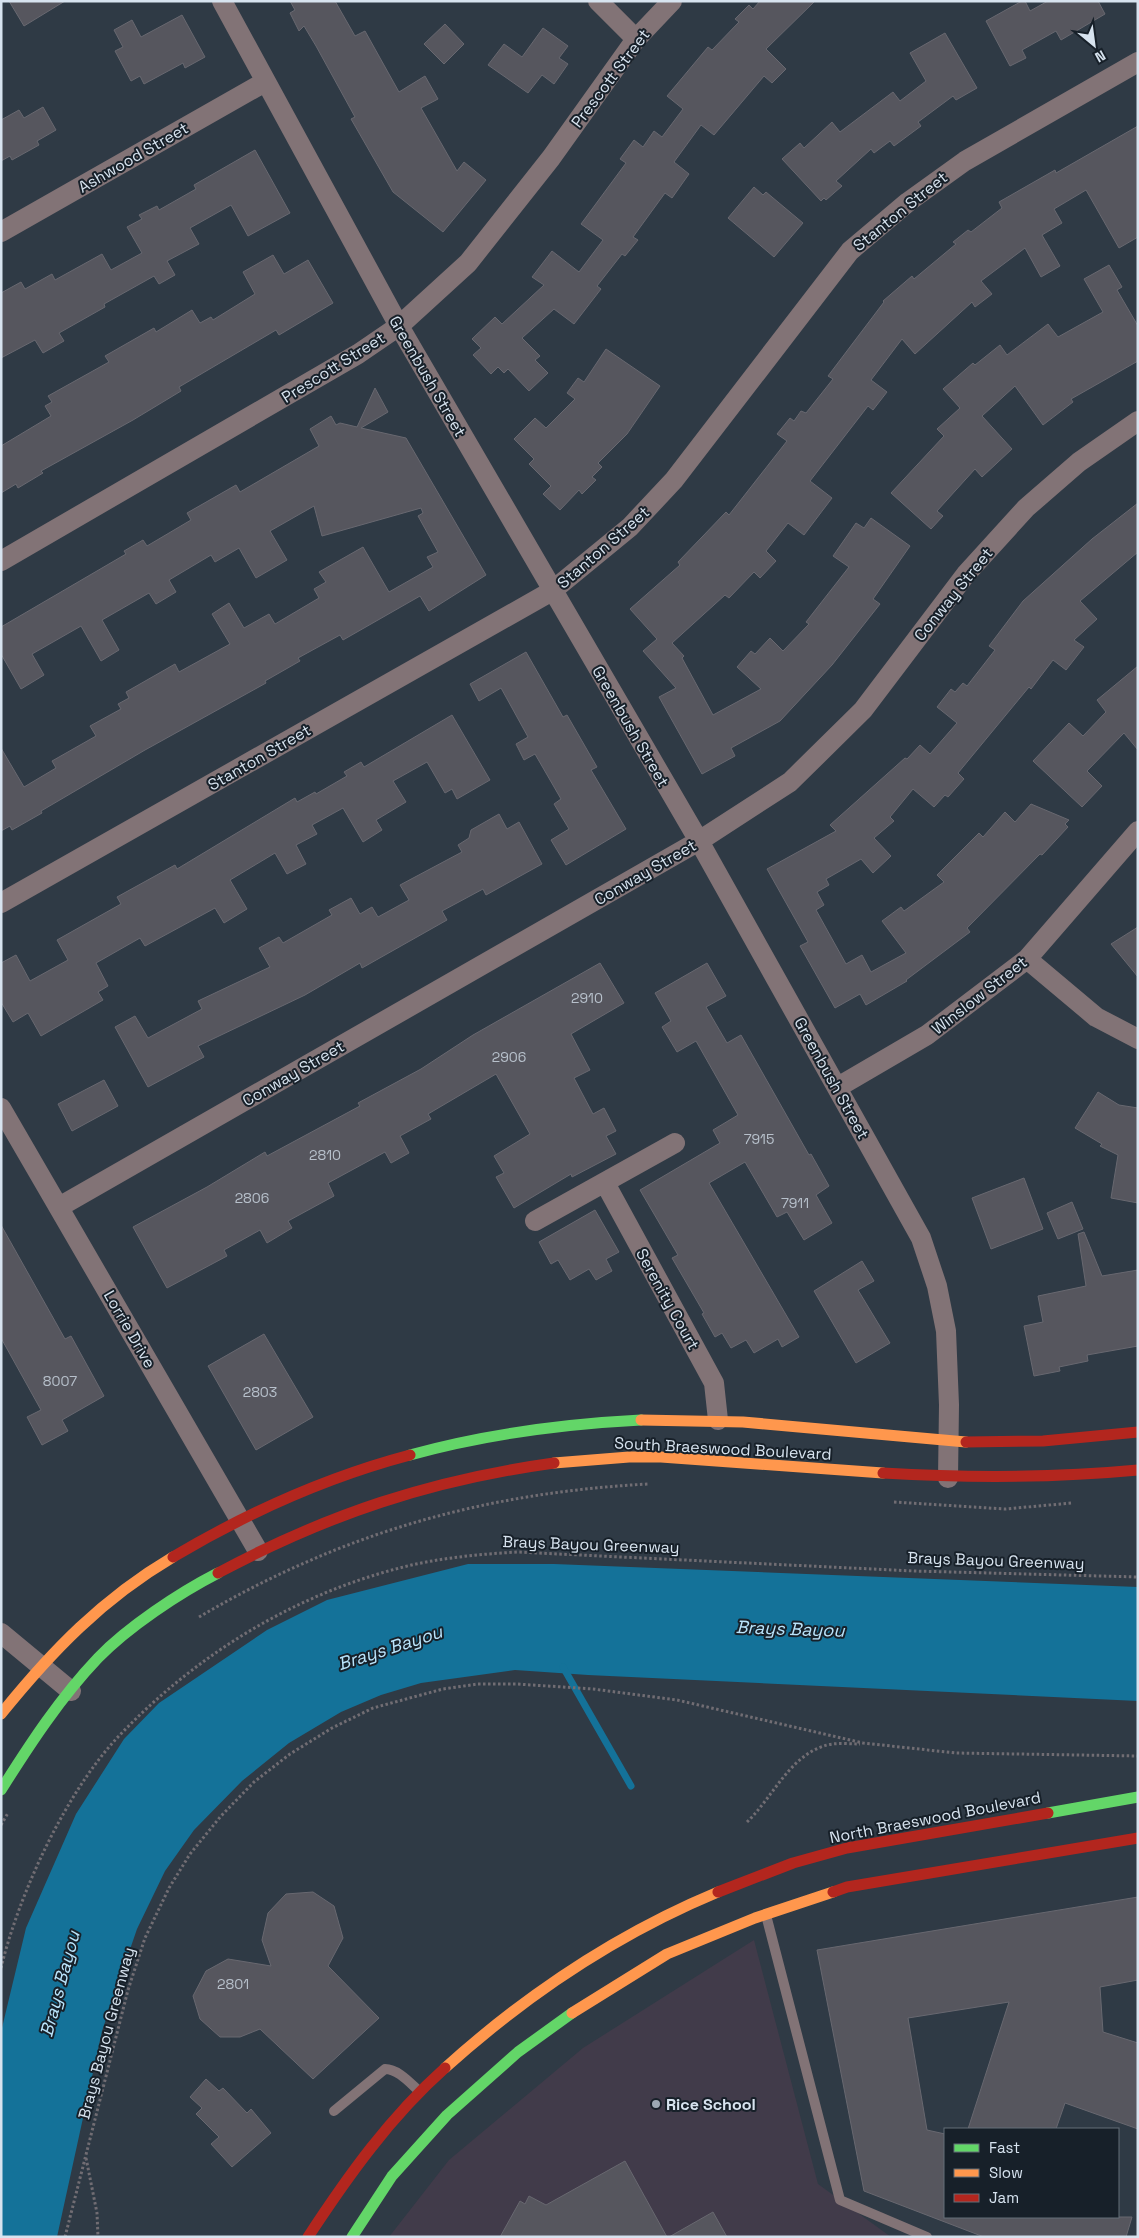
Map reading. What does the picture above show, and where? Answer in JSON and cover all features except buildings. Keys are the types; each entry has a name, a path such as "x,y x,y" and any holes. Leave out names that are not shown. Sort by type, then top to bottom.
{"main road":[{"name":"South Braeswood Boulevard","path":"1,1714 41,1666 93,1613 172,1556 240,1519 311,1486 372,1465 444,1445 531,1428 618,1419 718,1420 949,1441 1013,1442 1090,1439 1138,1432"},
{"name":"South Braeswood Boulevard","path":"1,1790 25,1751 99,1657 136,1626 194,1585 296,1532 338,1515 442,1484 535,1464 631,1456 948,1478 1062,1476 1138,1470"},
{"name":"North Braeswood Boulevard","path":"308,2237 358,2162 469,2045 514,2010 579,1965 643,1927 738,1884 804,1859 880,1840 998,1826 1138,1797"},
{"path":"352,2237 392,2176 444,2112 518,2052 592,1999 667,1954 766,1914 847,1887 1004,1856 1138,1838"}],"street":[{"name":"Greenbush Street","path":"222,1 399,326 699,841 921,1238 937,1286 946,1331 949,1441 948,1478"},
{"path":"598,1 636,39"},
{"name":"Prescott Street","path":"1,561 358,354 399,326 468,263 551,158 636,39 672,1"},
{"name":"Stanton Street","path":"1,904 552,591 630,527 674,480 850,251 908,202 965,161 1138,62"},
{"name":"Ashwood Street","path":"1,232 266,82"},
{"name":"Conway Street","path":"59,1207 699,841 790,782 863,710 966,574 1026,508 1079,462 1138,421"},
{"name":"Winslow Street","path":"838,1087 927,1035 1027,959 1138,832"},
{"path":"1027,959 1096,1017 1138,1039"},
{"name":"Lorrie Drive","path":"1,1108 258,1551"},
{"path":"535,1222 675,1143"},
{"name":"Serenity Court","path":"605,1183 714,1383 718,1420"},
{"path":"1,1633 71,1691"}],"lane":[{"path":"766,1914 840,2200 927,2237"},
{"path":"334,2111 385,2069 390,2069 398,2074 423,2095"}],"path":[{"path":"198,1618 276,1574 316,1556 368,1536 415,1522 466,1508 541,1494 649,1484"},
{"path":"891,1501 1005,1509 1081,1502"},
{"name":"Brays Bayou Greenway","path":"1,1968 15,1922 47,1846 89,1774 117,1738 177,1680 220,1648 263,1622 320,1595 376,1575 416,1564 464,1556 518,1552 914,1571 1138,1577"},
{"name":"Brays Bayou Greenway","path":"66,2237 128,1990 145,1938 169,1888 190,1854 221,1816 254,1782 290,1754 332,1728 373,1708 443,1688 478,1684 517,1684 594,1689 677,1700 863,1743 956,1753 1138,1756"},
{"name":"Brays Bayou Greenway","path":"747,1822 762,1808 794,1764 809,1752 826,1745 863,1743"},
{"path":"1,1825 9,1811"},
{"name":"Brays Bayou Greenway","path":"86,2155 98,2213 98,2237"}],"shaded area":[{"name":"Rice School","path":"754,1940 818,2184 891,2237 389,2237 449,2160 583,2048"}],"water":[{"name":"Brays Bayou","path":"468,1564 554,1564 1138,1587 1138,1701 515,1670 421,1683 381,1695 341,1712 289,1743 242,1781 194,1830 165,1871 137,1929 102,2031 57,2237 1,2237 1,2032 26,1928 76,1814 124,1739 159,1703 267,1630 327,1600"}],"waterway":[{"path":"563,1667 631,1786"}],"traffic: fast":[{"path":"410,1455 467,1441 525,1431 641,1420"},
{"path":"1,1790 58,1705 98,1658 124,1634 155,1611 218,1573"},
{"path":"1048,1813 1138,1797"},
{"path":"352,2237 392,2176 447,2115 518,2052 572,2013"}],"traffic: slow":[{"path":"641,1420 743,1422 966,1442"},
{"path":"554,1463 629,1457 661,1457 883,1473"},
{"path":"1,1714 39,1669 80,1628 123,1590 173,1557"},
{"path":"445,2068 540,1991 574,1968 644,1927 718,1892"},
{"path":"572,2013 667,1954 755,1918 833,1892"}],"traffic: jam":[{"path":"966,1442 1043,1441 1138,1432"},
{"path":"173,1557 259,1511 318,1485 410,1455"},
{"path":"218,1573 300,1533 381,1502 465,1479 554,1463"},
{"path":"883,1473 1010,1476 1074,1475 1138,1470"},
{"path":"718,1892 793,1863 847,1848 1048,1813"},
{"path":"833,1892 847,1887 1138,1838"},
{"path":"308,2237 388,2127 406,2106 445,2068"}],"place":[{"name":"Rice School","path":"656,2104"}]}
